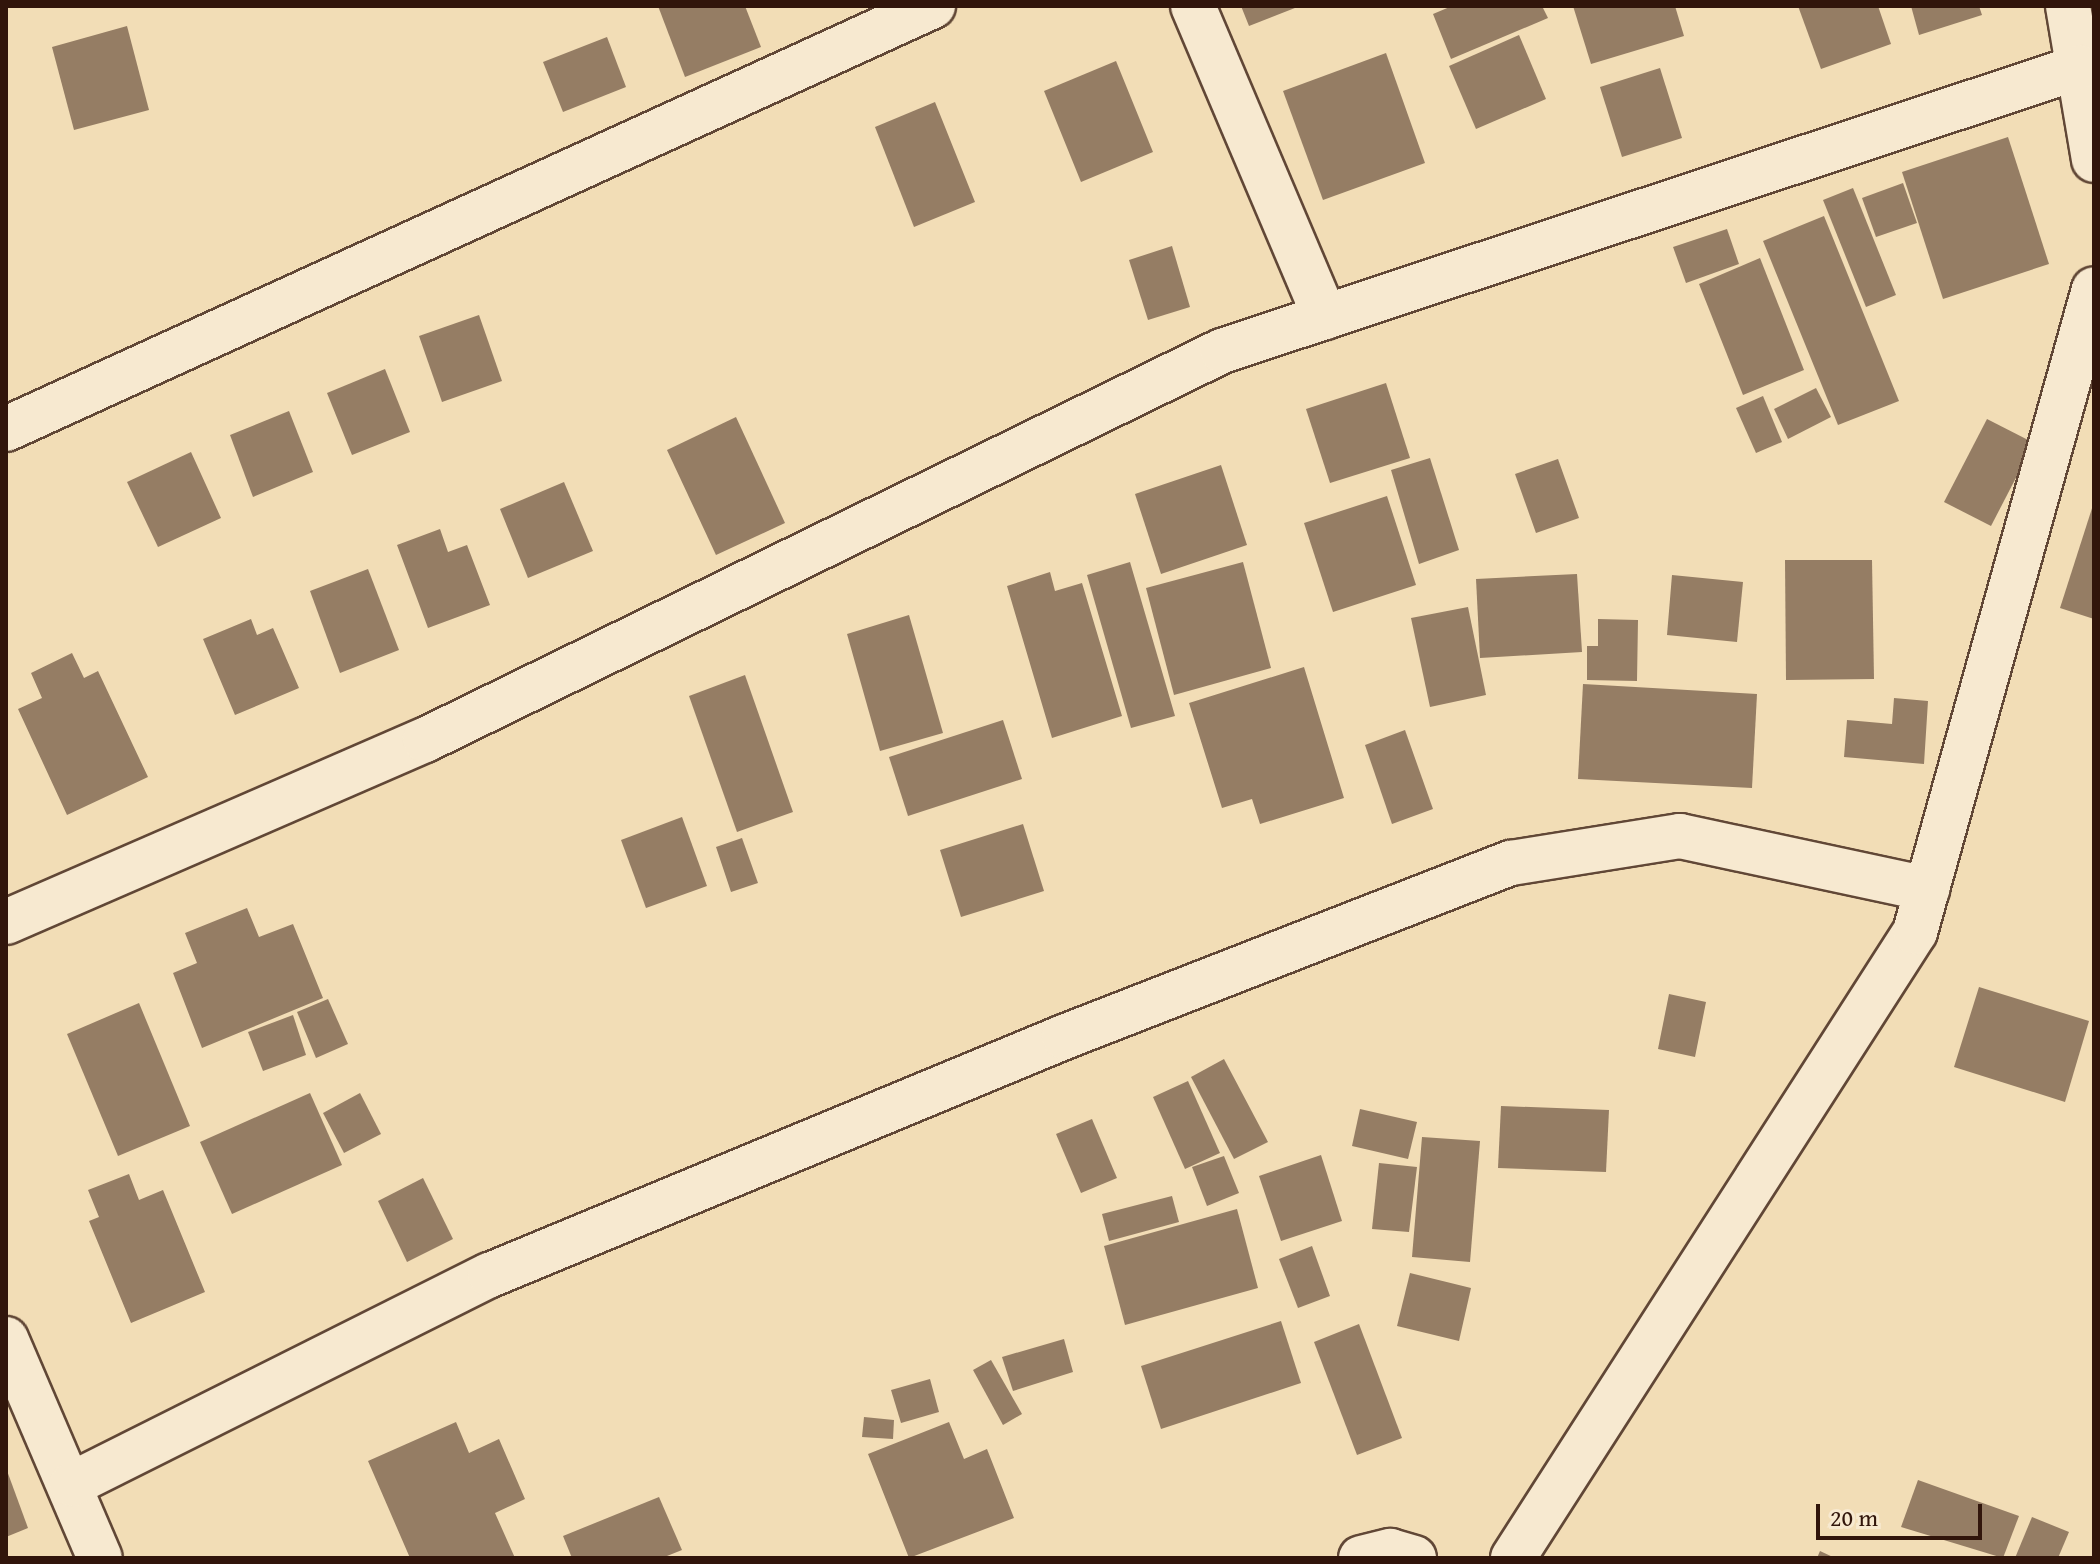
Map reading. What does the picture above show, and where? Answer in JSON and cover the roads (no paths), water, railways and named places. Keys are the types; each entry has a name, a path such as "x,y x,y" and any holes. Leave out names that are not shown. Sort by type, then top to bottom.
{"street":[{"path":"6,429 933,6"},
{"path":"1193,6 1325,317"},
{"path":"2068,6 2094,160"},
{"path":"6,922 425,740 1222,351 2079,67"},
{"path":"1513,1558 1915,932 2094,289"},
{"path":"72,1484 490,1275 1064,1037 1511,863 1680,836 1927,889"},
{"path":"6,1339 72,1484 100,1558"},
{"path":"1361,1558 1390,1551 1414,1558"}]}
